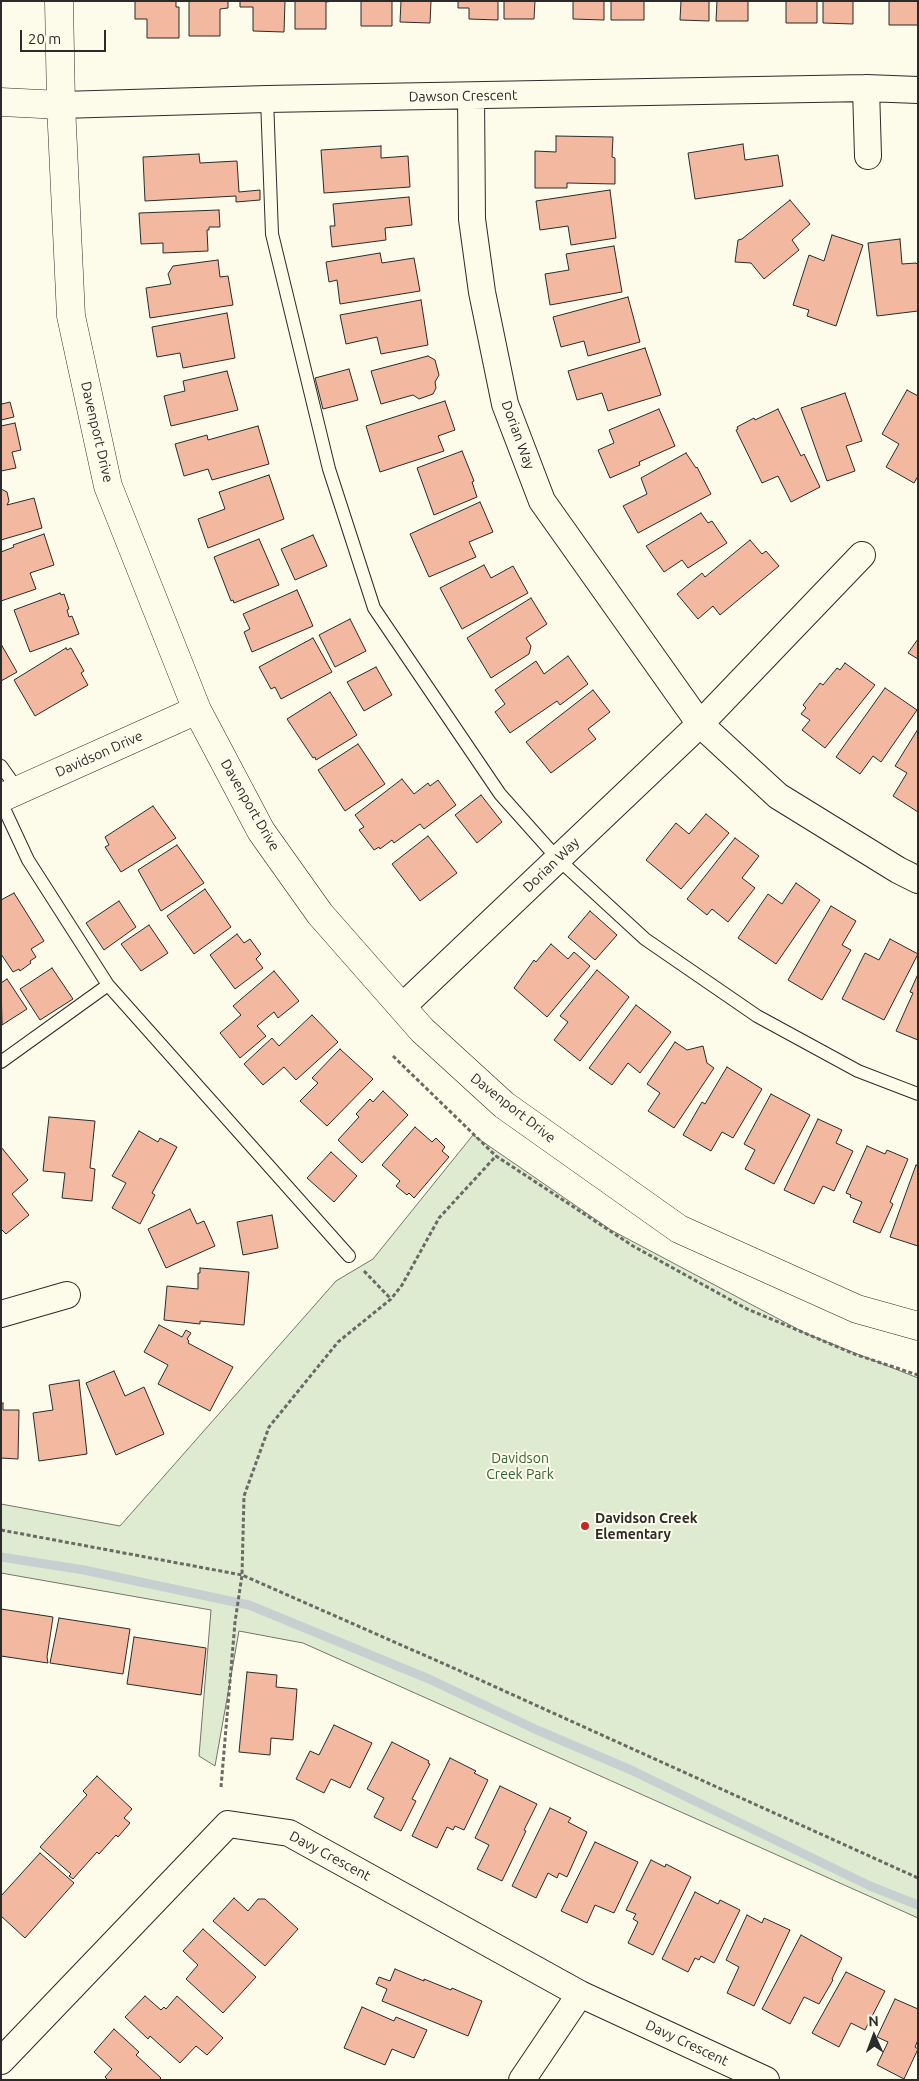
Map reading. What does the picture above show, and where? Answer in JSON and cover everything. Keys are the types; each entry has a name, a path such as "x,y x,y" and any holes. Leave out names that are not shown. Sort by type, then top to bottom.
{"street":[{"name":"Davenport Drive","path":"59,1 61,105 71,316 108,486 197,710 261,831 320,914 422,1030 504,1105 678,1229 856,1309 918,1326"},
{"name":"Dawson Crescent","path":"61,105 267,99 866,88 918,90"},
{"path":"866,88 868,156"},
{"name":"Dorian Way","path":"471,96 472,219 482,292 505,404 542,501 700,724 778,796 898,870 918,880"},
{"path":"1,102 61,105"},
{"name":"Dorian Way","path":"402,1006 700,724 862,555"},
{"name":"Davidson Drive","path":"7,797 197,710"},
{"path":"1,1314 67,1296"},
{"name":"Davy Crescent","path":"1,2061 228,1824 289,1833 580,1994 766,2080"},
{"path":"522,2080 580,1994"}],"lane":[{"path":"267,99 272,234 329,469 374,608 500,794 558,859 645,939 757,1016 858,1071 918,1094"},
{"path":"1,766 7,797 28,860 108,986 349,1256"},
{"path":"1,1062 108,986"}],"path":[{"path":"393,1056 496,1156 633,1246 747,1309 857,1355 918,1375"},
{"path":"221,1787 235,1622 242,1575 244,1496 269,1427 338,1342 391,1299 402,1285 439,1218 496,1156"},
{"path":"349,1256 391,1299"},
{"path":"1,1530 242,1575 458,1670 918,1878"}],"green space":[{"name":"Davidson Creek Park","path":"473,1135 611,1230 807,1334 918,1378 918,1918 303,1643 239,1631 215,1766 199,1756 211,1610 1,1573 1,1504 120,1526 336,1281 373,1259"}],"building":[{"path":"135,1 176,1 176,7 179,7 179,38 147,38 147,19 135,19"},
{"path":"189,1 228,1 228,8 220,9 220,36 189,36"},
{"path":"240,1 285,1 284,32 253,31 253,7 240,7"},
{"path":"295,1 334,1 326,2 326,29 295,29"},
{"path":"361,1 392,1 392,26 361,26"},
{"path":"401,1 431,1 430,23 400,22"},
{"path":"458,1 498,1 498,20 469,19 469,8 458,8"},
{"path":"504,1 535,1 534,19 504,19"},
{"path":"573,1 604,1 604,20 573,19"},
{"path":"611,1 644,1 644,20 611,20"},
{"path":"681,1 709,1 709,21 680,20"},
{"path":"717,1 748,1 748,21 716,21"},
{"path":"786,1 817,1 817,23 786,23"},
{"path":"823,1 853,1 853,24 823,23"},
{"path":"889,1 918,1 918,25 889,25"},
{"path":"556,136 613,137 612,157 615,158 615,184 567,183 567,188 535,188 535,151 556,152"},
{"path":"743,144 745,160 778,155 783,186 695,199 688,153"},
{"path":"381,146 381,158 408,156 410,187 324,193 321,150"},
{"path":"199,154 200,163 237,161 239,192 260,190 260,200 236,202 236,196 145,201 143,157"},
{"path":"610,190 616,238 571,245 568,226 540,230 536,201"},
{"path":"409,197 412,225 385,228 386,240 332,247 330,226 335,226 333,204"},
{"path":"790,200 810,224 792,240 799,250 764,279 751,263 735,262 738,240 742,239"},
{"path":"219,210 220,227 209,227 209,230 207,230 208,251 163,253 163,243 141,244 139,213"},
{"path":"832,235 863,245 836,326 807,316 809,310 793,305 809,255 824,261"},
{"path":"900,239 902,264 916,263 918,265 918,311 877,316 868,243"},
{"path":"614,246 622,292 550,305 545,274 569,270 566,254"},
{"path":"380,253 382,263 414,258 420,291 340,304 337,280 329,282 326,262"},
{"path":"218,260 220,277 228,276 233,305 150,318 146,288 171,284 168,274 173,266"},
{"path":"628,297 640,342 588,356 584,341 561,347 553,317"},
{"path":"421,300 428,345 381,354 377,337 346,344 340,315"},
{"path":"227,313 235,358 183,368 180,353 157,357 152,327"},
{"path":"645,348 661,395 608,411 602,393 577,400 568,371"},
{"path":"428,356 435,360 439,375 435,382 436,388 433,394 419,399 413,395 381,404 371,371"},
{"path":"349,369 358,400 323,409 315,378"},
{"path":"227,371 238,410 171,426 164,396 185,391 183,381"},
{"path":"907,390 918,396 918,476 914,483 886,467 899,444 882,434"},
{"path":"845,393 862,441 846,446 855,471 827,481 801,408"},
{"path":"445,401 455,430 438,436 444,451 380,472 366,426"},
{"path":"1,402 2,404 10,402 14,417 1,420"},
{"path":"659,409 675,446 639,462 640,465 610,478 598,450 614,443 609,430"},
{"path":"778,409 801,456 804,454 820,487 791,502 778,476 762,483 736,430 738,429 737,427 754,418 755,420"},
{"path":"15,423 21,450 12,452 16,468 1,471 1,426"},
{"path":"258,426 269,464 212,480 208,469 184,476 175,444 207,435 208,440"},
{"path":"462,451 474,481 472,482 477,497 434,515 417,468"},
{"path":"686,453 697,467 711,494 638,533 623,506 647,494 641,478"},
{"path":"269,475 284,519 208,548 198,519 225,509 219,492"},
{"path":"1,489 7,492 9,501 7,505 34,498 42,528 1,540"},
{"path":"480,502 493,532 469,542 476,557 429,577 410,534"},
{"path":"701,513 708,523 712,521 727,543 688,568 682,560 664,572 646,546"},
{"path":"44,534 54,565 30,573 36,589 1,601 1,552 14,547 13,545"},
{"path":"313,535 327,566 295,580 281,549"},
{"path":"259,539 279,585 234,603 233,600 231,601 214,557"},
{"path":"750,540 762,554 766,551 779,566 720,615 713,606 698,619 677,594 702,573 705,577"},
{"path":"484,565 491,578 513,566 528,593 462,629 440,588"},
{"path":"297,590 313,626 252,652 244,632 250,629 243,614"},
{"path":"60,593 61,595 64,594 69,609 67,610 69,617 72,616 79,634 30,652 14,610"},
{"path":"531,598 547,624 526,638 531,646 529,654 491,678 467,638"},
{"path":"350,619 366,651 335,667 319,635"},
{"path":"313,638 332,672 281,699 275,687 271,689 259,667"},
{"path":"918,639 918,659 908,653"},
{"path":"1,644 17,672 1,681"},
{"path":"66,648 67,650 71,648 84,671 81,673 88,685 35,716 14,680"},
{"path":"568,656 588,684 560,705 557,701 510,733 495,712 505,704 495,690 536,661 544,674"},
{"path":"845,663 875,685 825,748 802,730 810,720 801,714 806,708 803,705 820,683 823,685 837,668 840,670"},
{"path":"376,667 392,695 364,711 347,682"},
{"path":"885,688 917,710 881,762 873,756 860,774 836,757"},
{"path":"593,690 610,712 588,729 596,739 551,773 526,742"},
{"path":"330,692 357,735 316,760 287,719"},
{"path":"918,729 918,812 893,796 907,773 895,766"},
{"path":"358,744 385,784 345,811 318,770"},
{"path":"402,779 414,794 428,783 430,786 438,780 456,805 424,829 420,824 394,843 392,840 380,849 379,847 374,850 359,830 364,827 355,815"},
{"path":"481,795 502,822 477,843 455,815"},
{"path":"153,806 176,838 121,872 105,847 109,845 105,837"},
{"path":"706,814 729,833 681,889 646,860 676,823 689,834"},
{"path":"428,836 457,873 420,901 392,864"},
{"path":"735,838 759,856 742,878 755,888 728,922 712,909 707,915 687,899"},
{"path":"177,845 204,883 161,911 138,870"},
{"path":"796,883 820,900 776,964 738,938 768,894 782,904"},
{"path":"205,889 231,927 194,954 167,916"},
{"path":"14,893 44,941 31,949 36,957 30,961 31,963 20,971 19,969 13,972 1,954 1,900"},
{"path":"119,901 136,927 104,950 86,923"},
{"path":"831,906 856,921 842,945 851,950 822,1000 788,980"},
{"path":"590,911 617,935 595,960 568,937"},
{"path":"149,925 168,953 141,971 121,944"},
{"path":"237,934 244,943 250,939 261,954 256,959 263,968 235,989 210,955"},
{"path":"890,939 918,954 884,1020 842,999 865,953 879,960"},
{"path":"551,944 568,959 574,952 590,966 547,1017 514,988 534,960 536,962"},
{"path":"52,968 73,999 40,1020 20,989"},
{"path":"597,970 629,997 580,1061 554,1040 568,1022 560,1016"},
{"path":"274,971 299,1001 278,1018 274,1012 257,1026 266,1036 240,1058 220,1033 241,1015 233,1006"},
{"path":"918,974 918,1040 896,1031 913,993 910,992"},
{"path":"7,979 27,1009 2,1025 1,983"},
{"path":"636,1005 671,1032 640,1073 628,1063 612,1085 589,1068"},
{"path":"312,1015 338,1042 296,1080 284,1067 263,1085 244,1064 272,1038 279,1046"},
{"path":"675,1042 687,1050 703,1046 707,1063 714,1068 674,1128 648,1111 660,1093 647,1084"},
{"path":"340,1049 373,1079 327,1126 300,1101 318,1083 312,1078"},
{"path":"727,1067 762,1089 733,1138 722,1132 711,1151 683,1135 702,1102 705,1104"},
{"path":"383,1091 408,1115 362,1163 338,1140 359,1117 356,1114 370,1099 373,1102"},
{"path":"771,1094 810,1115 774,1184 745,1169 755,1150 744,1144"},
{"path":"49,1117 95,1121 90,1168 95,1169 92,1201 62,1198 65,1173 43,1171"},
{"path":"818,1119 842,1130 836,1143 853,1151 834,1191 823,1186 814,1204 784,1190"},
{"path":"415,1127 432,1142 436,1138 445,1147 442,1151 449,1157 414,1198 396,1186 400,1181 382,1165"},
{"path":"139,1131 158,1142 160,1138 177,1147 152,1193 155,1195 140,1224 112,1208 126,1183 112,1176"},
{"path":"867,1146 885,1154 887,1150 908,1159 890,1202 893,1204 880,1233 853,1222 862,1202 850,1197 851,1195 846,1193"},
{"path":"1,1147 28,1180 12,1194 29,1215 6,1234 1,1229"},
{"path":"331,1152 357,1176 334,1202 307,1178"},
{"path":"916,1165 918,1166 918,1246 890,1237"},
{"path":"190,1209 197,1224 204,1221 215,1246 166,1268 148,1229"},
{"path":"272,1215 278,1248 243,1255 237,1222"},
{"path":"200,1268 249,1272 244,1325 200,1321 200,1324 164,1320 167,1286 198,1289 198,1273 200,1273"},
{"path":"159,1325 182,1337 186,1330 191,1333 187,1339 188,1343 233,1367 210,1411 158,1384 168,1365 144,1352"},
{"path":"114,1371 125,1396 144,1387 164,1434 116,1455 86,1383"},
{"path":"79,1380 87,1454 39,1461 33,1413 53,1410 49,1385"},
{"path":"3,1403 3,1410 19,1410 18,1459 1,1458 1,1404"},
{"path":"1,1609 53,1617 47,1657 48,1663 1,1656"},
{"path":"59,1618 130,1629 123,1674 50,1663"},
{"path":"134,1637 206,1648 201,1695 127,1684"},
{"path":"247,1672 277,1675 276,1687 297,1689 293,1740 271,1738 270,1755 239,1752"},
{"path":"334,1725 372,1743 350,1788 331,1779 324,1793 296,1779 310,1751 319,1755"},
{"path":"392,1742 429,1761 428,1763 430,1764 412,1799 416,1801 401,1831 374,1817 384,1798 367,1789"},
{"path":"450,1758 476,1771 474,1773 488,1780 464,1830 455,1826 453,1830 447,1827 437,1848 412,1836"},
{"path":"97,1776 132,1809 124,1818 130,1823 99,1854 97,1852 73,1879 69,1876 71,1874 40,1847 87,1795 83,1791"},
{"path":"500,1786 537,1804 502,1881 477,1869 489,1845 475,1838"},
{"path":"550,1808 571,1818 568,1822 587,1832 567,1877 559,1873 557,1878 548,1873 536,1898 512,1886"},
{"path":"595,1842 638,1862 614,1913 595,1905 587,1923 561,1911"},
{"path":"40,1853 74,1883 25,1938 1,1916 1,1896"},
{"path":"651,1860 665,1867 666,1864 691,1877 653,1955 628,1943 638,1922 633,1919 636,1914 626,1910"},
{"path":"695,1892 718,1904 720,1900 740,1910 714,1963 701,1956 699,1960 695,1958 688,1972 662,1959"},
{"path":"234,1898 248,1911 258,1899 265,1899 298,1929 265,1966 213,1921"},
{"path":"747,1915 762,1923 764,1918 790,1930 754,2006 727,1993 739,1967 726,1960"},
{"path":"203,1929 256,1977 223,2013 186,1979 198,1965 183,1951"},
{"path":"801,1935 842,1958 833,1980 819,2004 804,1997 790,2024 762,2009"},
{"path":"395,1969 451,1990 452,1988 482,2001 468,2036 382,2001 387,1989 376,1984 379,1977 390,1981"},
{"path":"846,1972 885,1991 865,2030 851,2023 839,2047 812,2033"},
{"path":"145,1996 161,2010 164,2007 166,2009 177,1996 223,2038 207,2055 196,2046 180,2063 150,2036 148,2039 125,2017"},
{"path":"895,1999 918,2009 918,2040 915,2047 918,2049 904,2079 877,2065 888,2042 877,2037"},
{"path":"362,2007 394,2021 396,2017 427,2030 414,2058 392,2049 385,2065 344,2048"},
{"path":"114,2029 139,2052 136,2055 161,2078 159,2080 108,2080 105,2077 112,2069 94,2052"}],"waterway":[{"path":"1,1557 84,1570 249,1605 429,1679 537,1730 631,1770 870,1886 918,1905"}],"place":[{"name":"Davidson Creek Elementary","path":"585,1526"}]}
